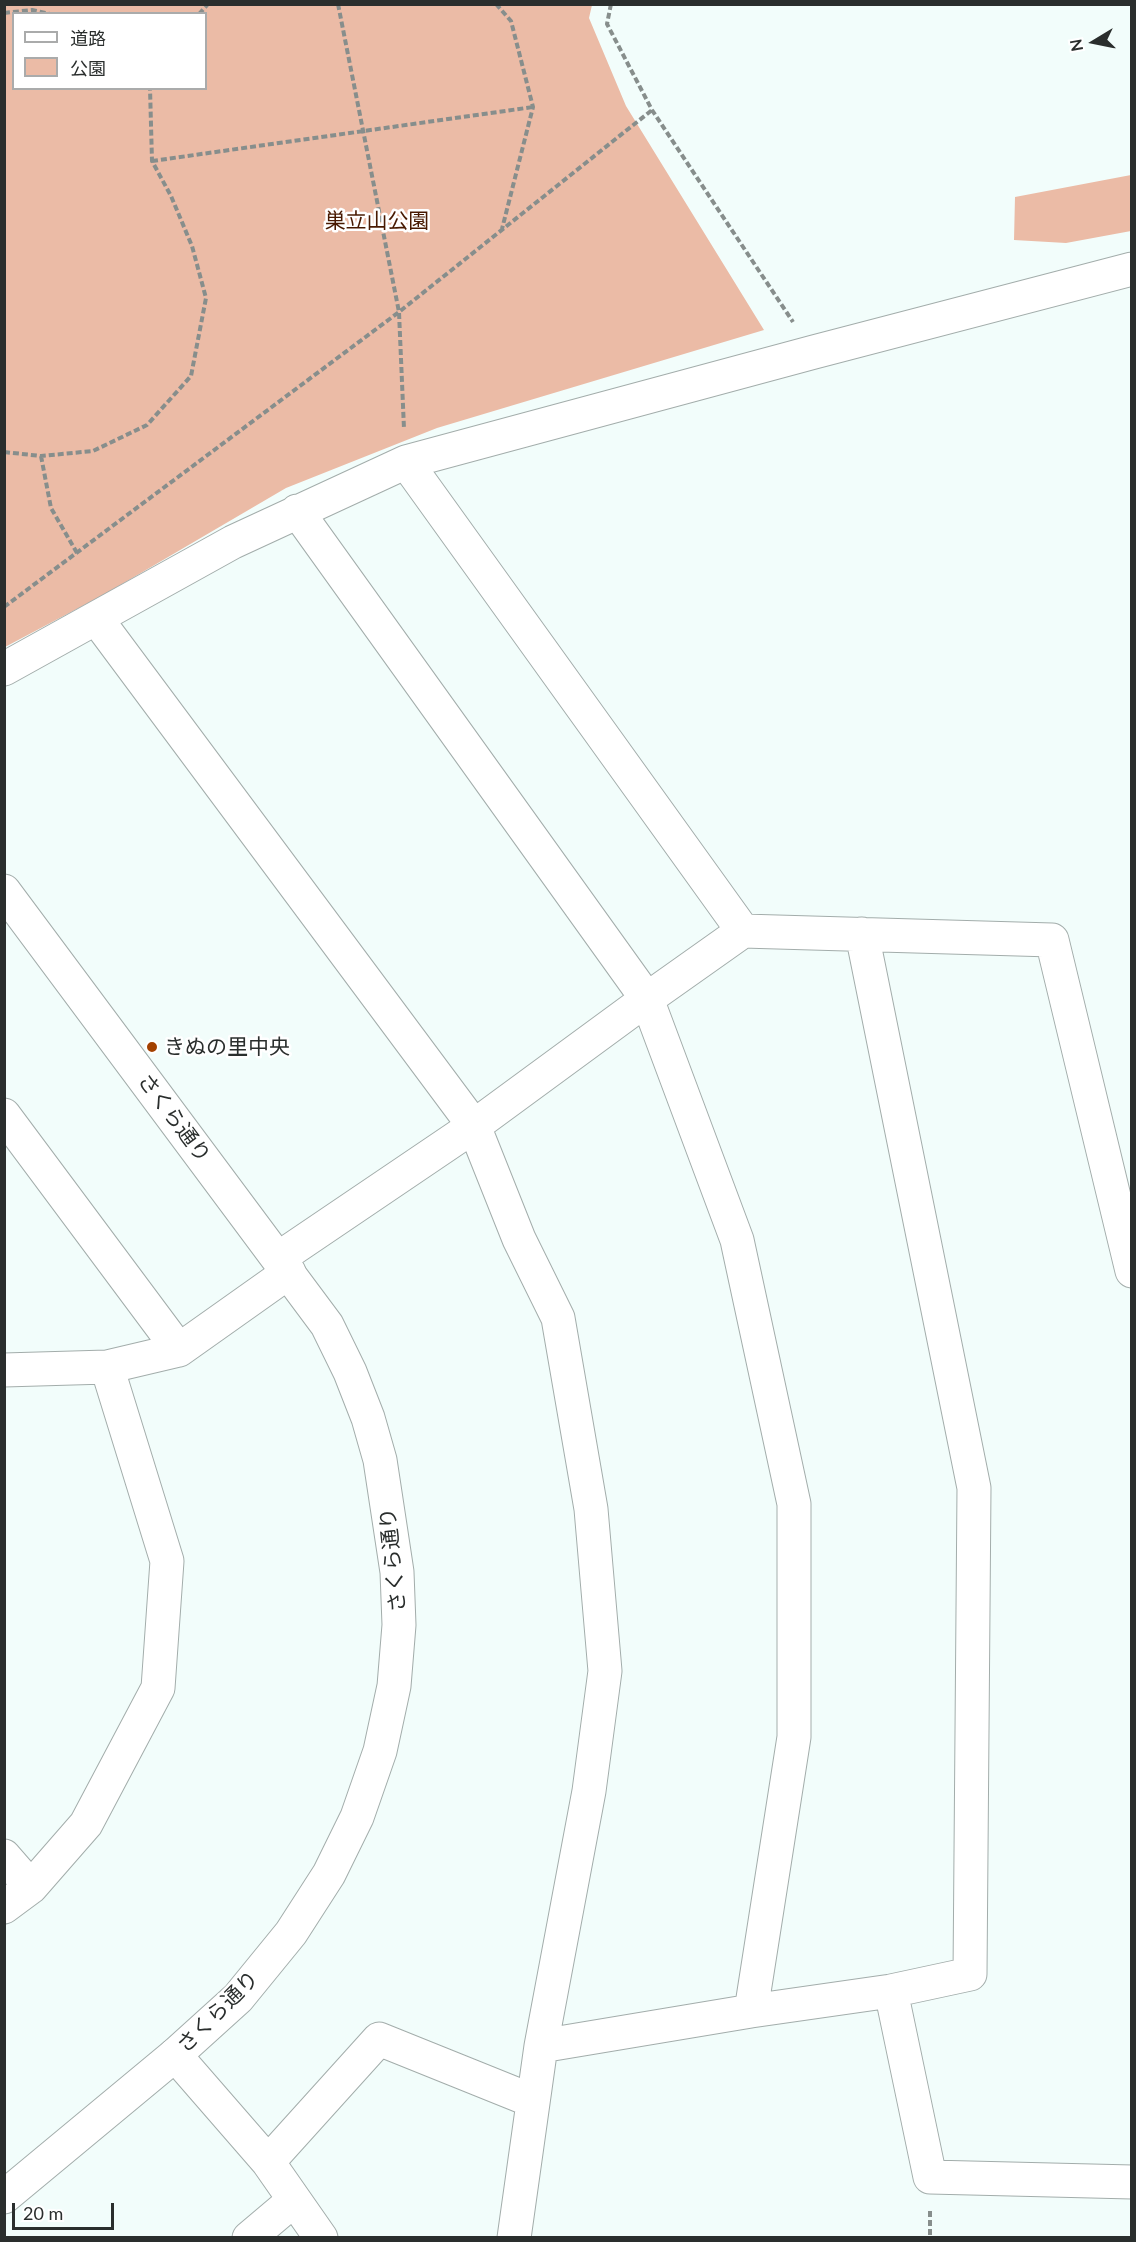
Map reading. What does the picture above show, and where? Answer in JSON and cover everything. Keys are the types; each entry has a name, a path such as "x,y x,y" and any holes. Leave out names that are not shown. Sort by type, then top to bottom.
{"street":[{"path":"4,669 233,542 406,462 813,352 1131,270"},
{"path":"406,462 743,931"},
{"path":"297,511 647,999 737,1240 794,1504 794,1737 751,2011"},
{"path":"96,618 474,1126 519,1239 558,1318 591,1509 604,1671 589,1791 541,2046 514,2238"},
{"name":"さくら通り","path":"4,891 327,1325 350,1372 368,1418 380,1460 397,1572 399,1625 394,1686 380,1750 361,1806 329,1874 291,1933 238,1998 175,2055 4,2197"},
{"path":"4,1370 107,1367 179,1350 284,1265 743,931 1052,940 1121,1189 1131,1271"},
{"path":"541,2046 751,2011 891,1991 970,1974 974,1488 862,934"},
{"path":"4,1115 15,1150 179,1350"},
{"path":"4,1907 31,1887 86,1824 159,1688 167,1561 107,1367"},
{"path":"4,1856 31,1887"},
{"path":"891,1991 930,2177 1131,2182"},
{"path":"268,2162 379,2039 533,2101"},
{"path":"175,2055 268,2162 321,2238"},
{"path":"249,2238 294,2200"}],"path":[{"path":"338,4 399,312 406,462"},
{"path":"496,4 511,21 533,107 502,229"},
{"path":"611,4 607,24 652,110 813,352"},
{"path":"13,12 32,10 41,12"},
{"path":"4,452 41,456 93,451 147,425 191,376 206,298 192,246 171,196 152,161 150,90"},
{"path":"152,161 533,107"},
{"path":"4,607 399,312 652,110"},
{"path":"41,456 51,508 77,553"}],"green space":[{"name":"巣立山公園","path":"5,4 592,5 589,18 626,106 764,330 437,428 286,488 105,594 5,647"},
{"path":"1131,175 1131,231 1066,243 1014,240 1015,197"}],"place":[{"name":"きぬの里中央","path":"152,1047"}]}
